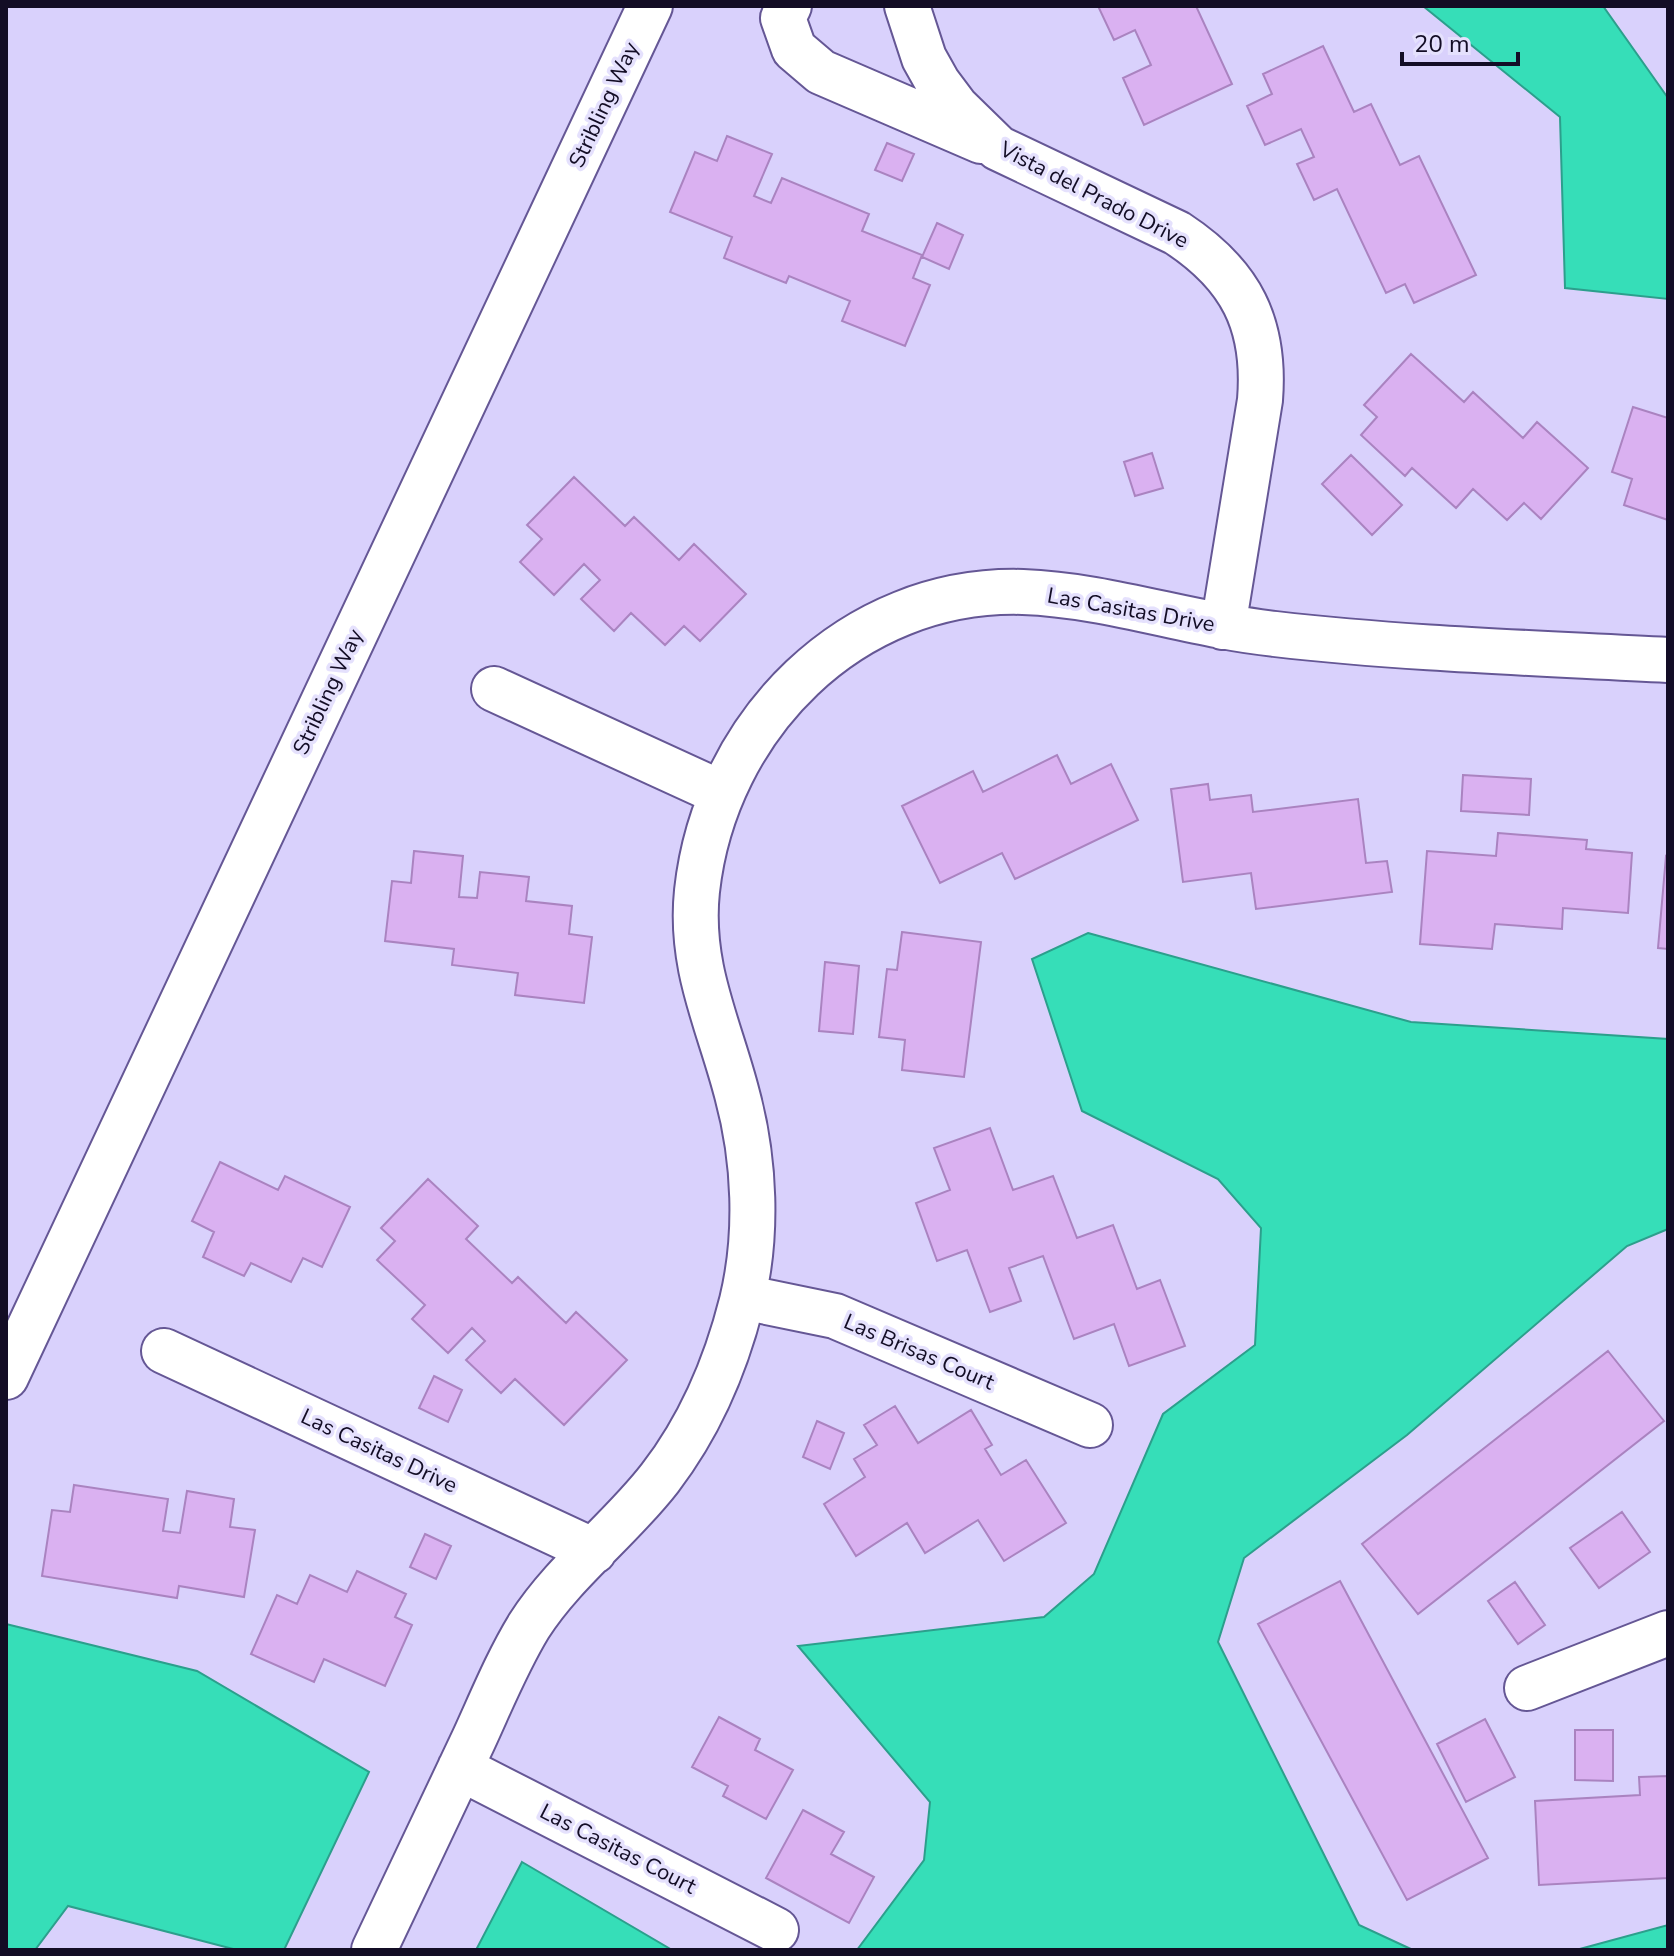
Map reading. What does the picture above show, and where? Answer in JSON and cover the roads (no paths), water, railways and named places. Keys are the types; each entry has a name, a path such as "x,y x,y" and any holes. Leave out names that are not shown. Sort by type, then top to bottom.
{"street":[{"name":"Stribling Way","path":"6,1377 650,6"},
{"path":"789,6 783,18 794,49 821,72 998,148"},
{"name":"Vista del Prado Drive","path":"907,6 924,58 938,83 956,107 998,148 1177,233 1222,268 1239,291 1251,316 1259,344 1262,372 1223,627"},
{"name":"Las Casitas Drive","path":"374,1950 532,1622 658,1480 695,1425 722,1369 743,1297 751,1243 749,1164 743,1117 706,999 697,945 696,898 704,844 721,793 761,722 797,682 840,648 875,628 937,603 1018,592 1072,596 1223,627 1357,643 1668,660"},
{"path":"494,689 721,793"},
{"name":"Las Brisas Court","path":"743,1297 835,1316 1090,1425"},
{"name":"Las Casitas Drive","path":"164,1351 594,1551"},
{"path":"1527,1688 1668,1633"},
{"name":"Las Casitas Court","path":"460,1768 776,1930"}]}
